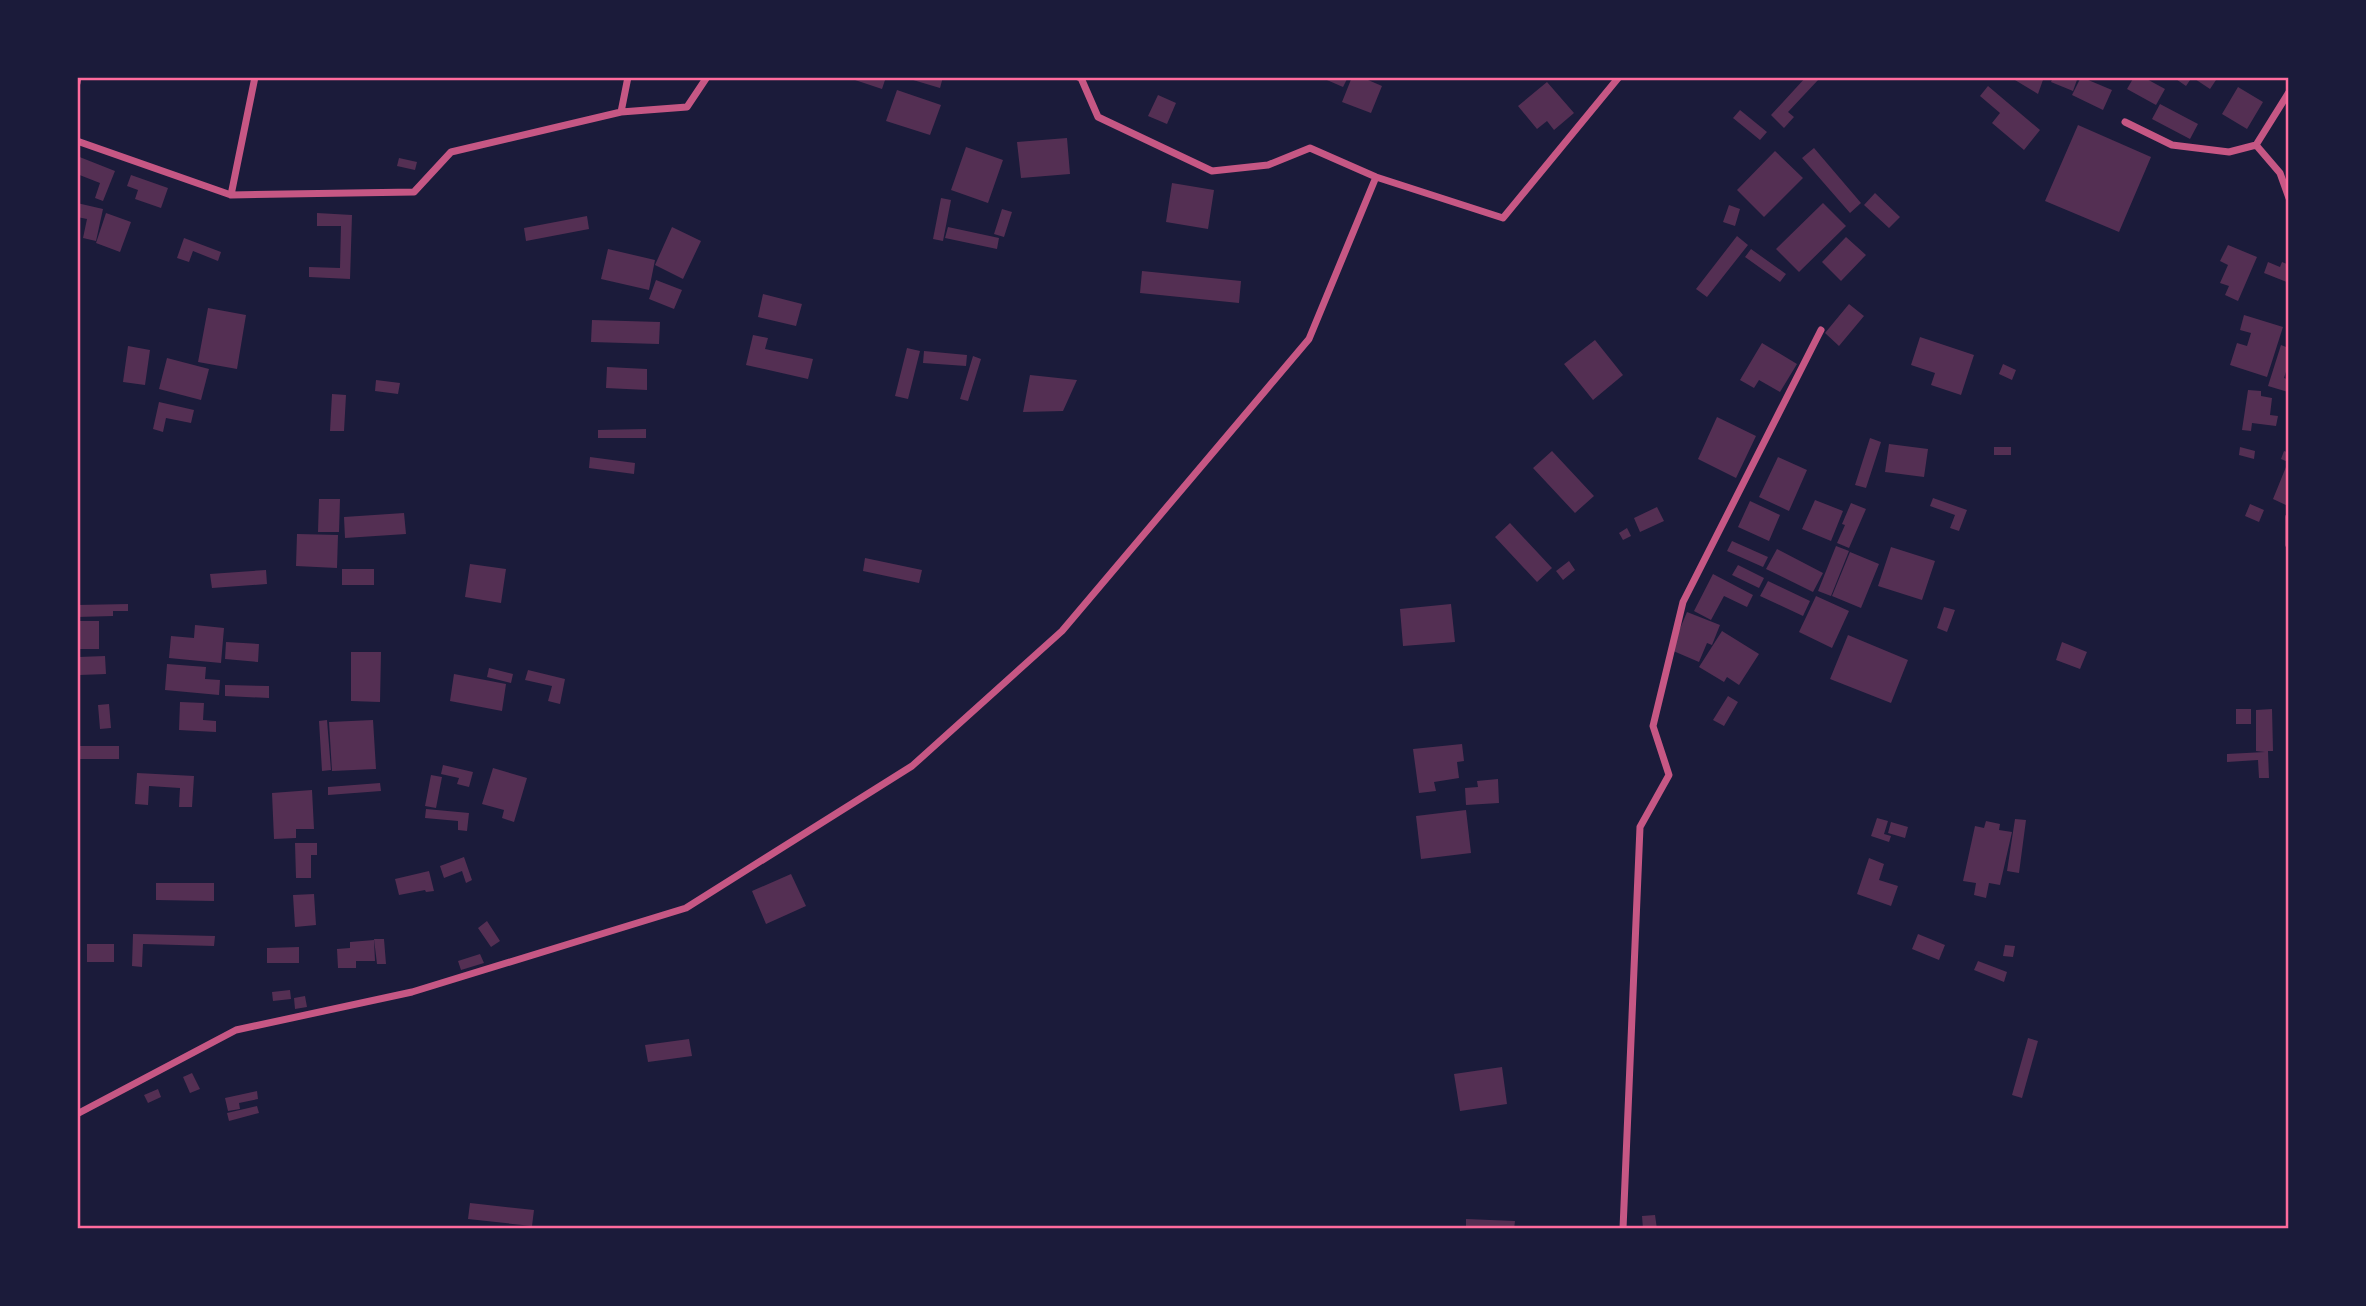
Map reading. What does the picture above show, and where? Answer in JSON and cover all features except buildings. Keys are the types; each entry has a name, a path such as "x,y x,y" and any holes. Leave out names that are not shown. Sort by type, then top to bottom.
{"street":[{"path":"77,83 78,77"},
{"path":"231,195 255,77"},
{"path":"621,112 628,77"},
{"path":"77,141 231,195 414,192 451,152 621,112 687,107 707,77"},
{"path":"1078,77 1081,78 1098,117 1212,171 1268,165 1310,148 1376,177 1503,218 1619,77"},
{"path":"2125,122 2172,145 2229,152 2256,145 2289,92"},
{"path":"2256,145 2280,173 2289,198"},
{"path":"2280,173 2289,169"},
{"path":"77,1114 236,1030 412,992 686,908 912,766 1062,631 1309,339 1376,177"},
{"path":"1623,1229 1640,827 1669,775 1653,726 1682,602 1821,330"},
{"path":"2289,517 2289,545"}]}
